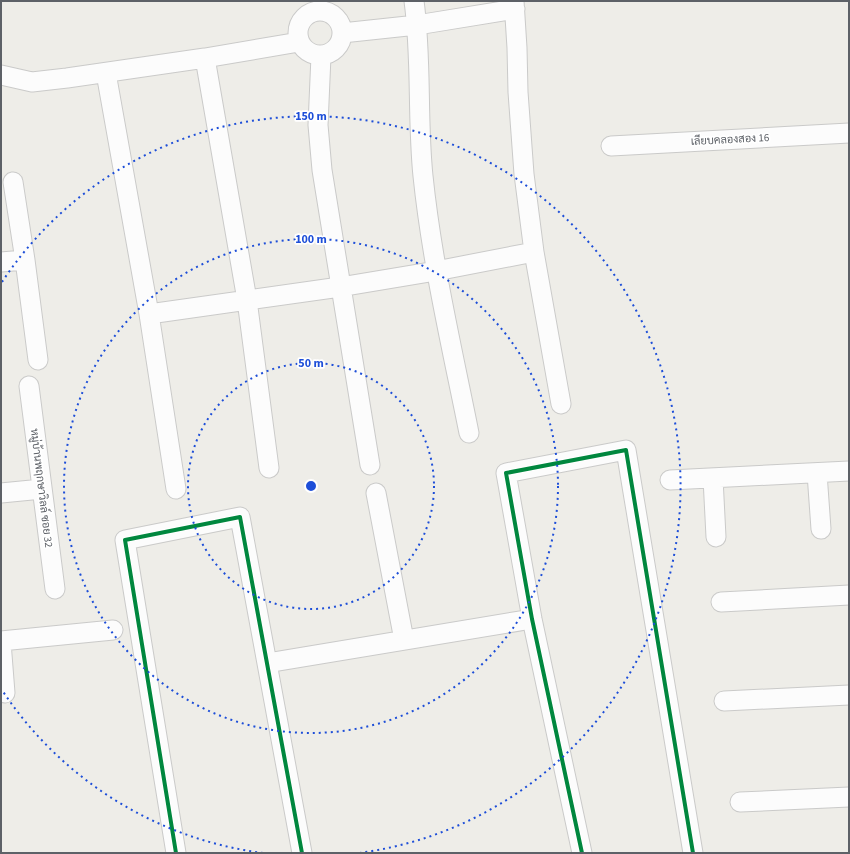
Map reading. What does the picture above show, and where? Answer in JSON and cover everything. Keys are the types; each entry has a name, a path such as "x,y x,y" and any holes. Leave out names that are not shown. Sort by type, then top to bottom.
{"street":[{"path":"414,1 417,25 420,144 423,177 436,271 469,433"},
{"path":"337,17 339,44 332,52 321,56 308,52 299,42 298,28 307,8 314,12 321,11 337,17 417,25 515,5 518,92 524,174 534,252 561,404"},
{"path":"1,75 32,82 106,73 299,42"},
{"path":"321,56 318,125 322,170 370,465"},
{"path":"205,58 247,300 269,468"},
{"path":"106,73 149,314 176,489"},
{"name":"เลียบคลองสอง 16","path":"611,146 849,133"},
{"path":"13,182 38,360"},
{"path":"149,314 340,287 436,271 534,252"},
{"path":"1,262 25,260"},
{"name":"หมู่บ้านพฤกษาวิลล์ ซอย 32","path":"29,386 55,589"},
{"path":"582,853 532,619 506,473 626,450 693,853"},
{"path":"670,480 849,471"},
{"path":"817,473 821,529"},
{"path":"713,478 716,537"},
{"path":"1,493 42,489"},
{"path":"376,493 404,640"},
{"path":"176,853 125,540 240,518 302,853"},
{"path":"721,602 849,595"},
{"path":"267,663 532,619"},
{"path":"5,693 1,641 113,630"},
{"path":"724,701 849,695"},
{"path":"740,802 849,797"}],"cycle path":[{"path":"582,853 532,619 506,473 626,450 693,853"},
{"path":"176,853 125,540 240,517 302,853"}]}
